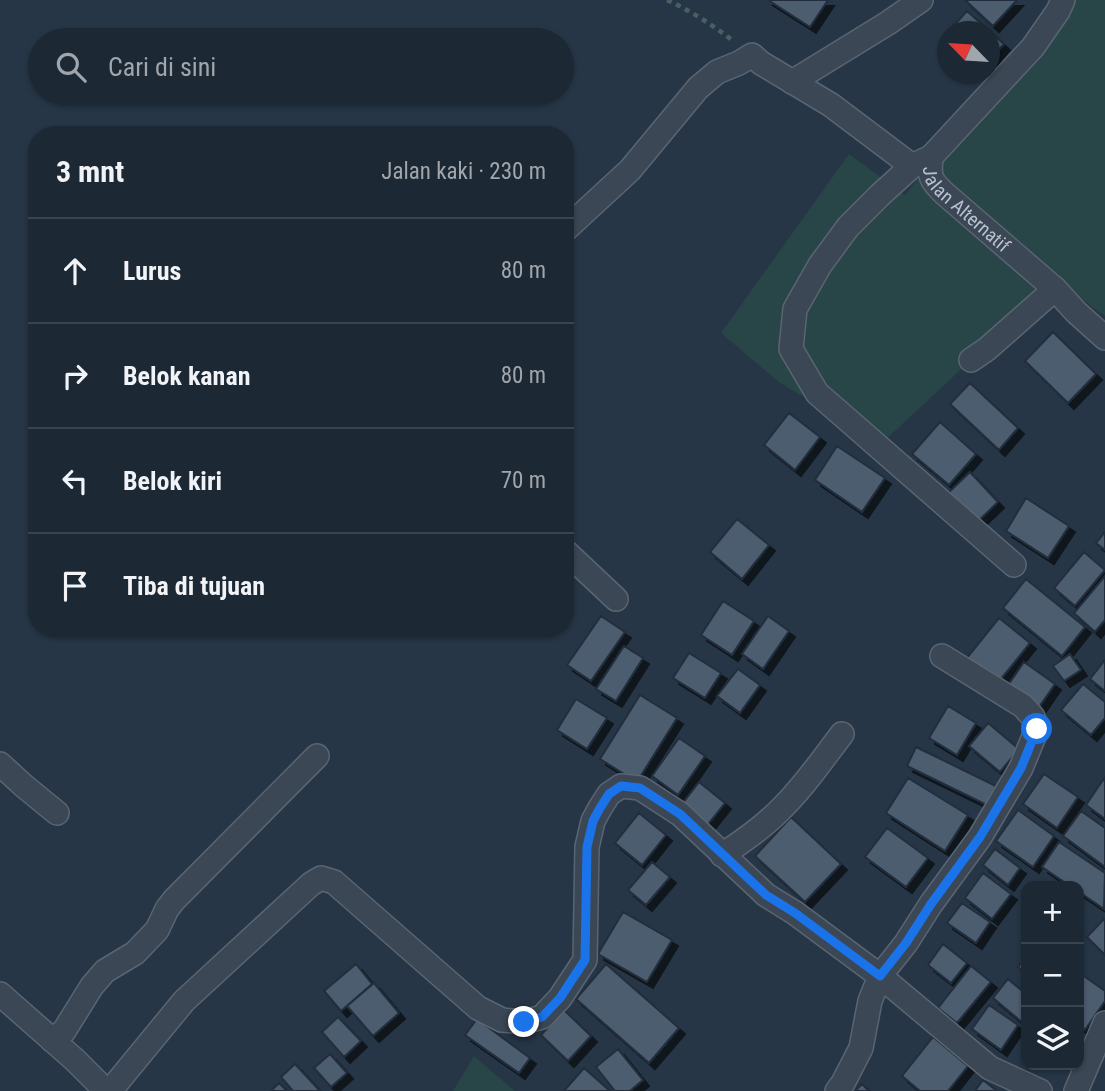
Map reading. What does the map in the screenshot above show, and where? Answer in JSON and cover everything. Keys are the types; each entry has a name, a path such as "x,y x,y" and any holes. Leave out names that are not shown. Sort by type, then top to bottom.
{"street":[{"path":"792,82 921,0"},
{"name":"Jalan Alternatif","path":"1063,0 1033,47 922,162 934,184 1055,289 1105,338"},
{"path":"574,222 630,170 698,88 717,72 752,55 922,162 880,195 848,227 820,265 795,309 791,349 817,393 1014,565"},
{"path":"971,360 1055,289"},
{"path":"574,559 616,599"},
{"path":"837,1091 861,1048 870,1001 880,976 980,837 1021,768 1037,729 1033,717 1023,706 943,656"},
{"path":"722,855 780,811 842,734"},
{"path":"52,1040 64,1031 92,986 105,971 135,953 157,930 174,900 317,756"},
{"path":"0,764 57,813"},
{"path":"110,1091 184,1000 311,884 321,878 334,882 478,1008 502,1020 524,1022 542,1017 560,998 585,960 587,847 593,821 609,794 621,786 640,788 680,814 766,895 795,913 880,976 990,1068 1040,1091"},
{"path":"0,994 104,1091"},
{"path":"1076,1091 1105,1023"}],"path":[{"path":"667,0 709,23 752,55"}],"green space":[{"path":"1058,0 1105,0 1105,316 1056,281 882,443 780,383 721,333 849,154 905,195 992,84 1000,84 1000,74"},
{"path":"474,1056 515,1091 453,1091"}],"building":[{"path":"768,0 828,0 810,27"},
{"path":"965,0 1017,0 998,21 988,21"},
{"path":"967,11 978,21 958,21"},
{"path":"1053,332 1096,374 1068,403 1025,361"},
{"path":"970,383 1018,428 999,450 950,404"},
{"path":"789,413 820,437 795,470 764,445"},
{"path":"940,422 976,454 949,485 912,454"},
{"path":"837,446 885,478 862,512 815,480"},
{"path":"970,472 998,502 973,526 945,496"},
{"path":"1026,498 1069,526 1048,558 1006,531"},
{"path":"737,519 769,545 742,579 710,552"},
{"path":"1105,532 1105,550 1096,543"},
{"path":"1084,552 1105,570 1075,606 1054,588"},
{"path":"1105,576 1105,620 1095,632 1074,613"},
{"path":"1026,579 1085,627 1062,656 1003,608"},
{"path":"723,601 754,621 732,655 701,635"},
{"path":"601,616 625,632 591,681 567,665"},
{"path":"768,616 789,631 763,669 742,654"},
{"path":"999,618 1030,643 997,684 966,659"},
{"path":"624,646 643,658 616,701 596,689"},
{"path":"689,653 721,673 705,698 673,678"},
{"path":"1070,654 1081,670 1064,681 1053,666"},
{"path":"1105,660 1105,691 1090,679"},
{"path":"1024,662 1055,684 1037,710 1006,688"},
{"path":"738,669 760,685 740,713 717,696"},
{"path":"1083,684 1105,702 1105,718 1091,735 1061,710"},
{"path":"640,695 677,718 637,782 600,759"},
{"path":"576,699 607,718 587,749 557,730"},
{"path":"948,706 976,723 957,755 929,738"},
{"path":"988,723 1019,749 1000,772 969,746"},
{"path":"679,738 705,756 678,795 652,776"},
{"path":"916,747 1002,789 993,808 907,766"},
{"path":"1044,774 1078,797 1057,828 1023,804"},
{"path":"1105,777 1105,819 1086,805"},
{"path":"908,778 968,815 945,851 886,813"},
{"path":"699,782 725,803 705,828 679,808"},
{"path":"1018,810 1054,836 1033,867 996,841"},
{"path":"1081,811 1105,828 1105,867 1063,836"},
{"path":"639,813 666,835 642,865 615,843"},
{"path":"791,817 841,864 805,902 755,856"},
{"path":"887,828 928,858 906,887 865,857"},
{"path":"1059,842 1105,873 1104,909 1084,895 1084,881 1063,881 1042,867"},
{"path":"995,849 1020,868 1008,885 983,865"},
{"path":"652,862 670,877 646,905 628,890"},
{"path":"983,873 1011,894 992,919 965,898"},
{"path":"962,903 990,922 976,943 947,923"},
{"path":"623,912 672,940 647,982 598,954"},
{"path":"1105,920 1105,955 1087,937"},
{"path":"943,944 967,963 951,983 928,965"},
{"path":"356,964 372,984 341,1011 324,991"},
{"path":"606,964 679,1028 649,1063 576,999"},
{"path":"971,966 991,982 957,1023 938,1008"},
{"path":"1084,976 1105,991 1105,1001 1085,1030"},
{"path":"1008,979 1021,990 1021,1021 993,998"},
{"path":"374,983 399,1013 373,1036 347,1006"},
{"path":"989,1005 1018,1025 1001,1050 972,1029"},
{"path":"564,1010 591,1036 568,1061 541,1035"},
{"path":"338,1017 361,1041 344,1057 322,1032"},
{"path":"477,1019 530,1058 519,1073 465,1035"},
{"path":"933,1037 968,1066 948,1091 920,1091 902,1076"},
{"path":"618,1049 643,1080 630,1091 615,1091 596,1067"},
{"path":"330,1054 347,1073 331,1087 314,1068"},
{"path":"295,1064 320,1091 293,1091 281,1077"},
{"path":"584,1068 610,1091 564,1091"},
{"path":"983,1080 997,1091 975,1091"},
{"path":"279,1083 287,1091 271,1091"},
{"path":"862,1084 869,1091 855,1091"}],"route":[{"path":"524,1022 542,1017 560,998 585,960 587,847 593,821 600,808 609,794 621,786 640,788 680,814 766,895 795,913 880,976 980,837 1021,768 1037,729"}]}
